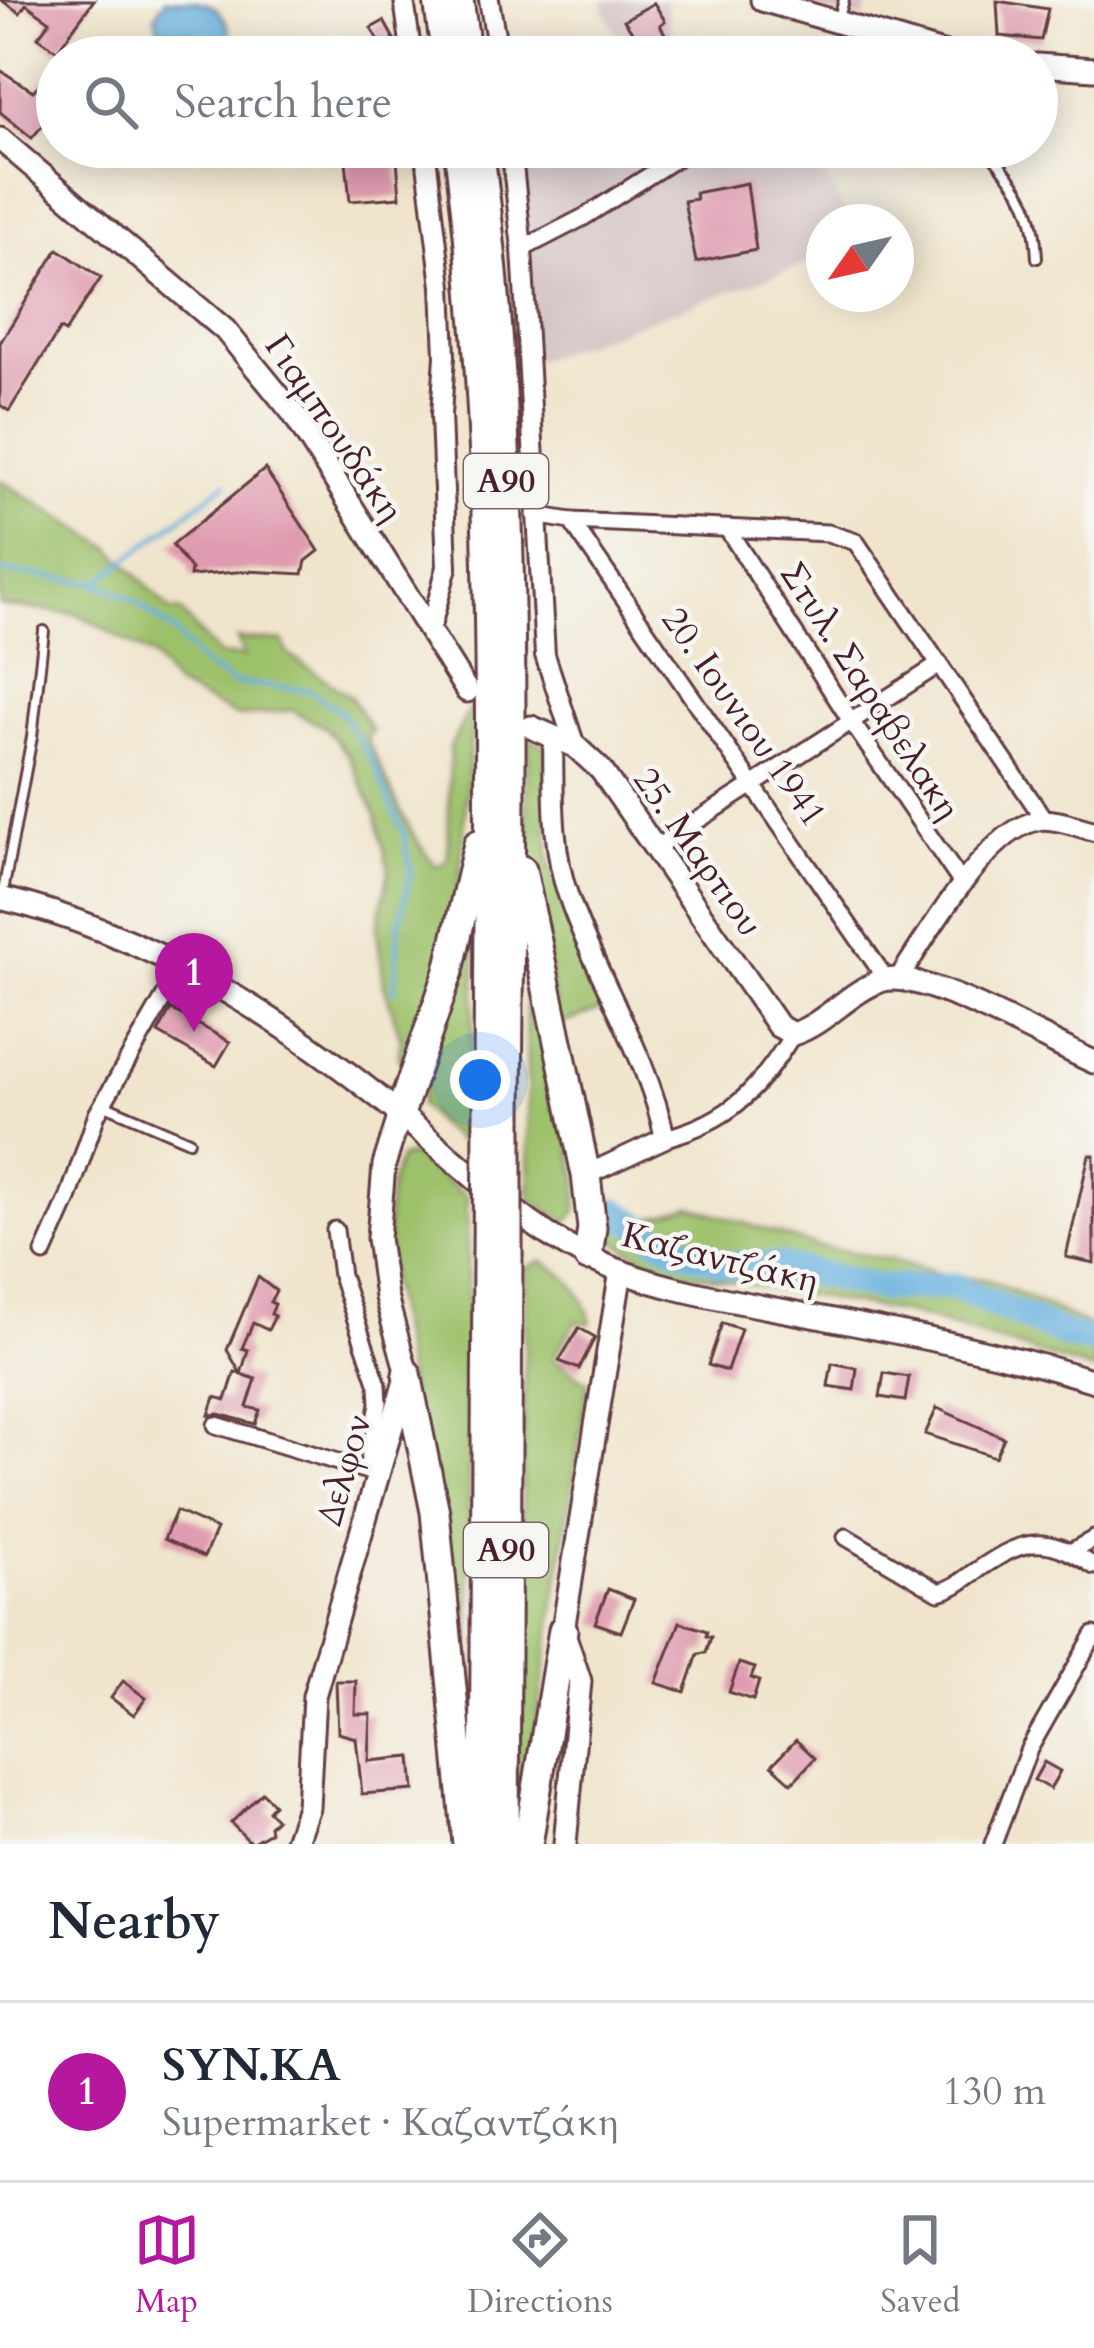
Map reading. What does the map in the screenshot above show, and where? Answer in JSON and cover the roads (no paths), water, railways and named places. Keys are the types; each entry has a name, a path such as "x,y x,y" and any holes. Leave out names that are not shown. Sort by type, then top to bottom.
{"highway":[{"path":"438,0 443,36"},
{"path":"459,0 464,36"},
{"name":"Α90","path":"460,168 482,405 499,803"},
{"name":"Α90","path":"481,168 508,517 499,803 497,1256 484,1844"},
{"path":"400,1114 499,803"},
{"path":"499,803 586,1175 592,1228 588,1257"},
{"name":"Α90","path":"497,1256 505,1844"},
{"path":"406,1374 435,1512 467,1844"},
{"path":"528,1844 563,1630"}],"main road":[{"path":"762,0 841,11 886,36"},
{"path":"1058,67 1094,70"},
{"name":"Γιαμπουδάκη","path":"0,139 250,356 292,413 467,692"},
{"name":"25. Μαρτιου","path":"531,727 564,742 601,770 778,1026 793,1034"},
{"name":"Καζαντζάκη","path":"1,898 64,917 182,966 298,1034 400,1114 497,1200 588,1257 720,1298 911,1335 1094,1381"},
{"path":"793,1034 810,1029 893,978 962,998 1094,1062"},
{"path":"400,1114 384,1165 378,1238 386,1297 406,1374"},
{"path":"565,1844 580,1681 563,1630 621,1271"},
{"name":"Δελφον","path":"295,1844 308,1807 314,1696 372,1472 406,1374"}],"street":[{"path":"404,0 409,36"},
{"path":"489,0 495,36"},
{"path":"867,36 873,32"},
{"path":"428,168 442,286 447,567 430,630"},
{"path":"513,168 545,655 564,742 555,828 566,891 647,1075 664,1138"},
{"path":"522,249 584,218 661,168"},
{"path":"535,515 572,521 828,532 854,541 1044,819"},
{"name":"20. Ιουνιου 1941","path":"572,521 893,978"},
{"name":"Στυλ. Σαραβελακη","path":"728,530 963,885"},
{"path":"655,848 940,664"},
{"path":"893,978 992,850 1023,825 1044,819 1094,831"},
{"path":"44,1253 103,1104 182,966"},
{"path":"586,1175 745,1101 766,1078 793,1034"},
{"path":"216,1425 372,1472 378,1385 341,1276 335,1230"},
{"path":"846,1537 939,1592 1023,1543 1035,1541 1072,1551 1094,1566"},
{"path":"1072,1551 1094,1539"},
{"path":"993,1844 1029,1750 1094,1635"}],"lane":[{"path":"1003,168 1025,194 1036,225 1037,258"},
{"path":"1,898 32,737 44,631"},
{"path":"103,1104 189,1141"}],"water":[{"path":"165,0 200,2 224,17 230,36 158,30 155,16"}],"waterway":[{"path":"97,583 226,483"},
{"path":"0,571 97,583 134,601 173,631 202,664 234,683 309,690 342,713 373,762 404,834 411,871 399,926 394,992"},
{"path":"616,1211 667,1244 727,1265 776,1265 881,1288 953,1286 1068,1336 1094,1341"}],"place":[{"name":"SYN.KA","path":"194,1032"}]}
